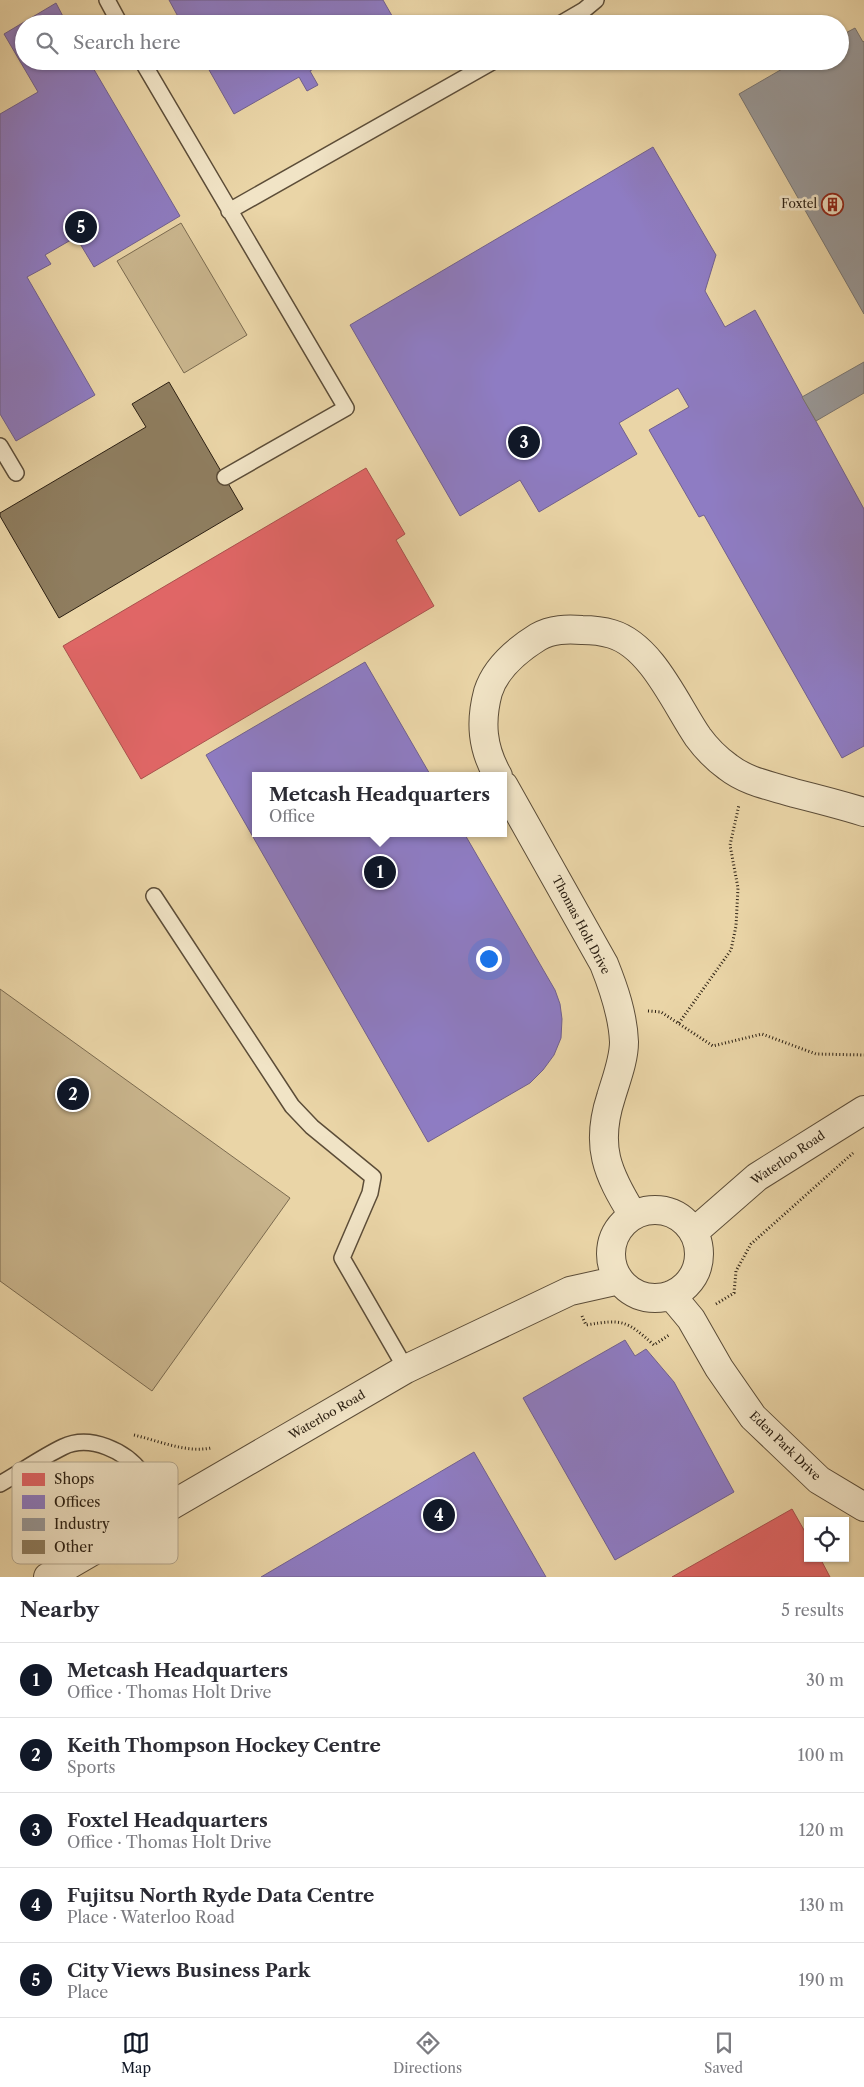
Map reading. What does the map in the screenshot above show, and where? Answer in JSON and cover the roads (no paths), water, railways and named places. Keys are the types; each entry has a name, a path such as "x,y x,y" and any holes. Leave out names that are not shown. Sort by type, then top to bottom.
{"street":[{"path":"496,772 487,752 482,730 483,710 490,688 507,660 521,647 546,633 566,629 594,630 613,634 623,639 639,652 657,671 700,739 728,767 758,783 864,812"},
{"name":"Thomas Holt Drive","path":"507,791 604,964 620,1010 624,1042 620,1068 602,1131 606,1160 616,1187 634,1215"},
{"name":"Waterloo Road","path":"694,1232 757,1177 864,1110"},
{"path":"647,1210 660,1210 674,1214 685,1221 694,1232 699,1246 698,1262 693,1276 684,1288 671,1295 656,1298 642,1296 629,1290 619,1280 612,1266 611,1252 614,1237 622,1224 634,1215 647,1210"},
{"name":"Waterloo Road","path":"178,1501 406,1369 570,1292 619,1280"},
{"name":"Eden Park Drive","path":"671,1295 691,1319 719,1368 753,1417 819,1480 864,1507"},
{"name":"Waterloo Road","path":"48,1577 70,1564"}],"lane":[{"path":"107,0 115,15"},
{"path":"575,15 596,0"},
{"path":"147,70 346,408 225,477"},
{"path":"229,211 478,70"},
{"path":"0,446 16,473"},
{"path":"154,896 292,1106 312,1127 372,1177 370,1193 342,1258 406,1369"},
{"path":"38,1462 65,1446 90,1442 113,1449 133,1462"},
{"path":"0,1484 12,1477"}],"place":[{"name":"Foxtel","path":"833,204"},
{"name":"City Views Business Park","path":"81,227"},
{"name":"Foxtel Headquarters","path":"524,442"},
{"name":"Metcash Headquarters","path":"380,872"},
{"name":"Keith Thompson Hockey Centre","path":"73,1094"},
{"name":"Fujitsu North Ryde Data Centre","path":"439,1515"}]}
